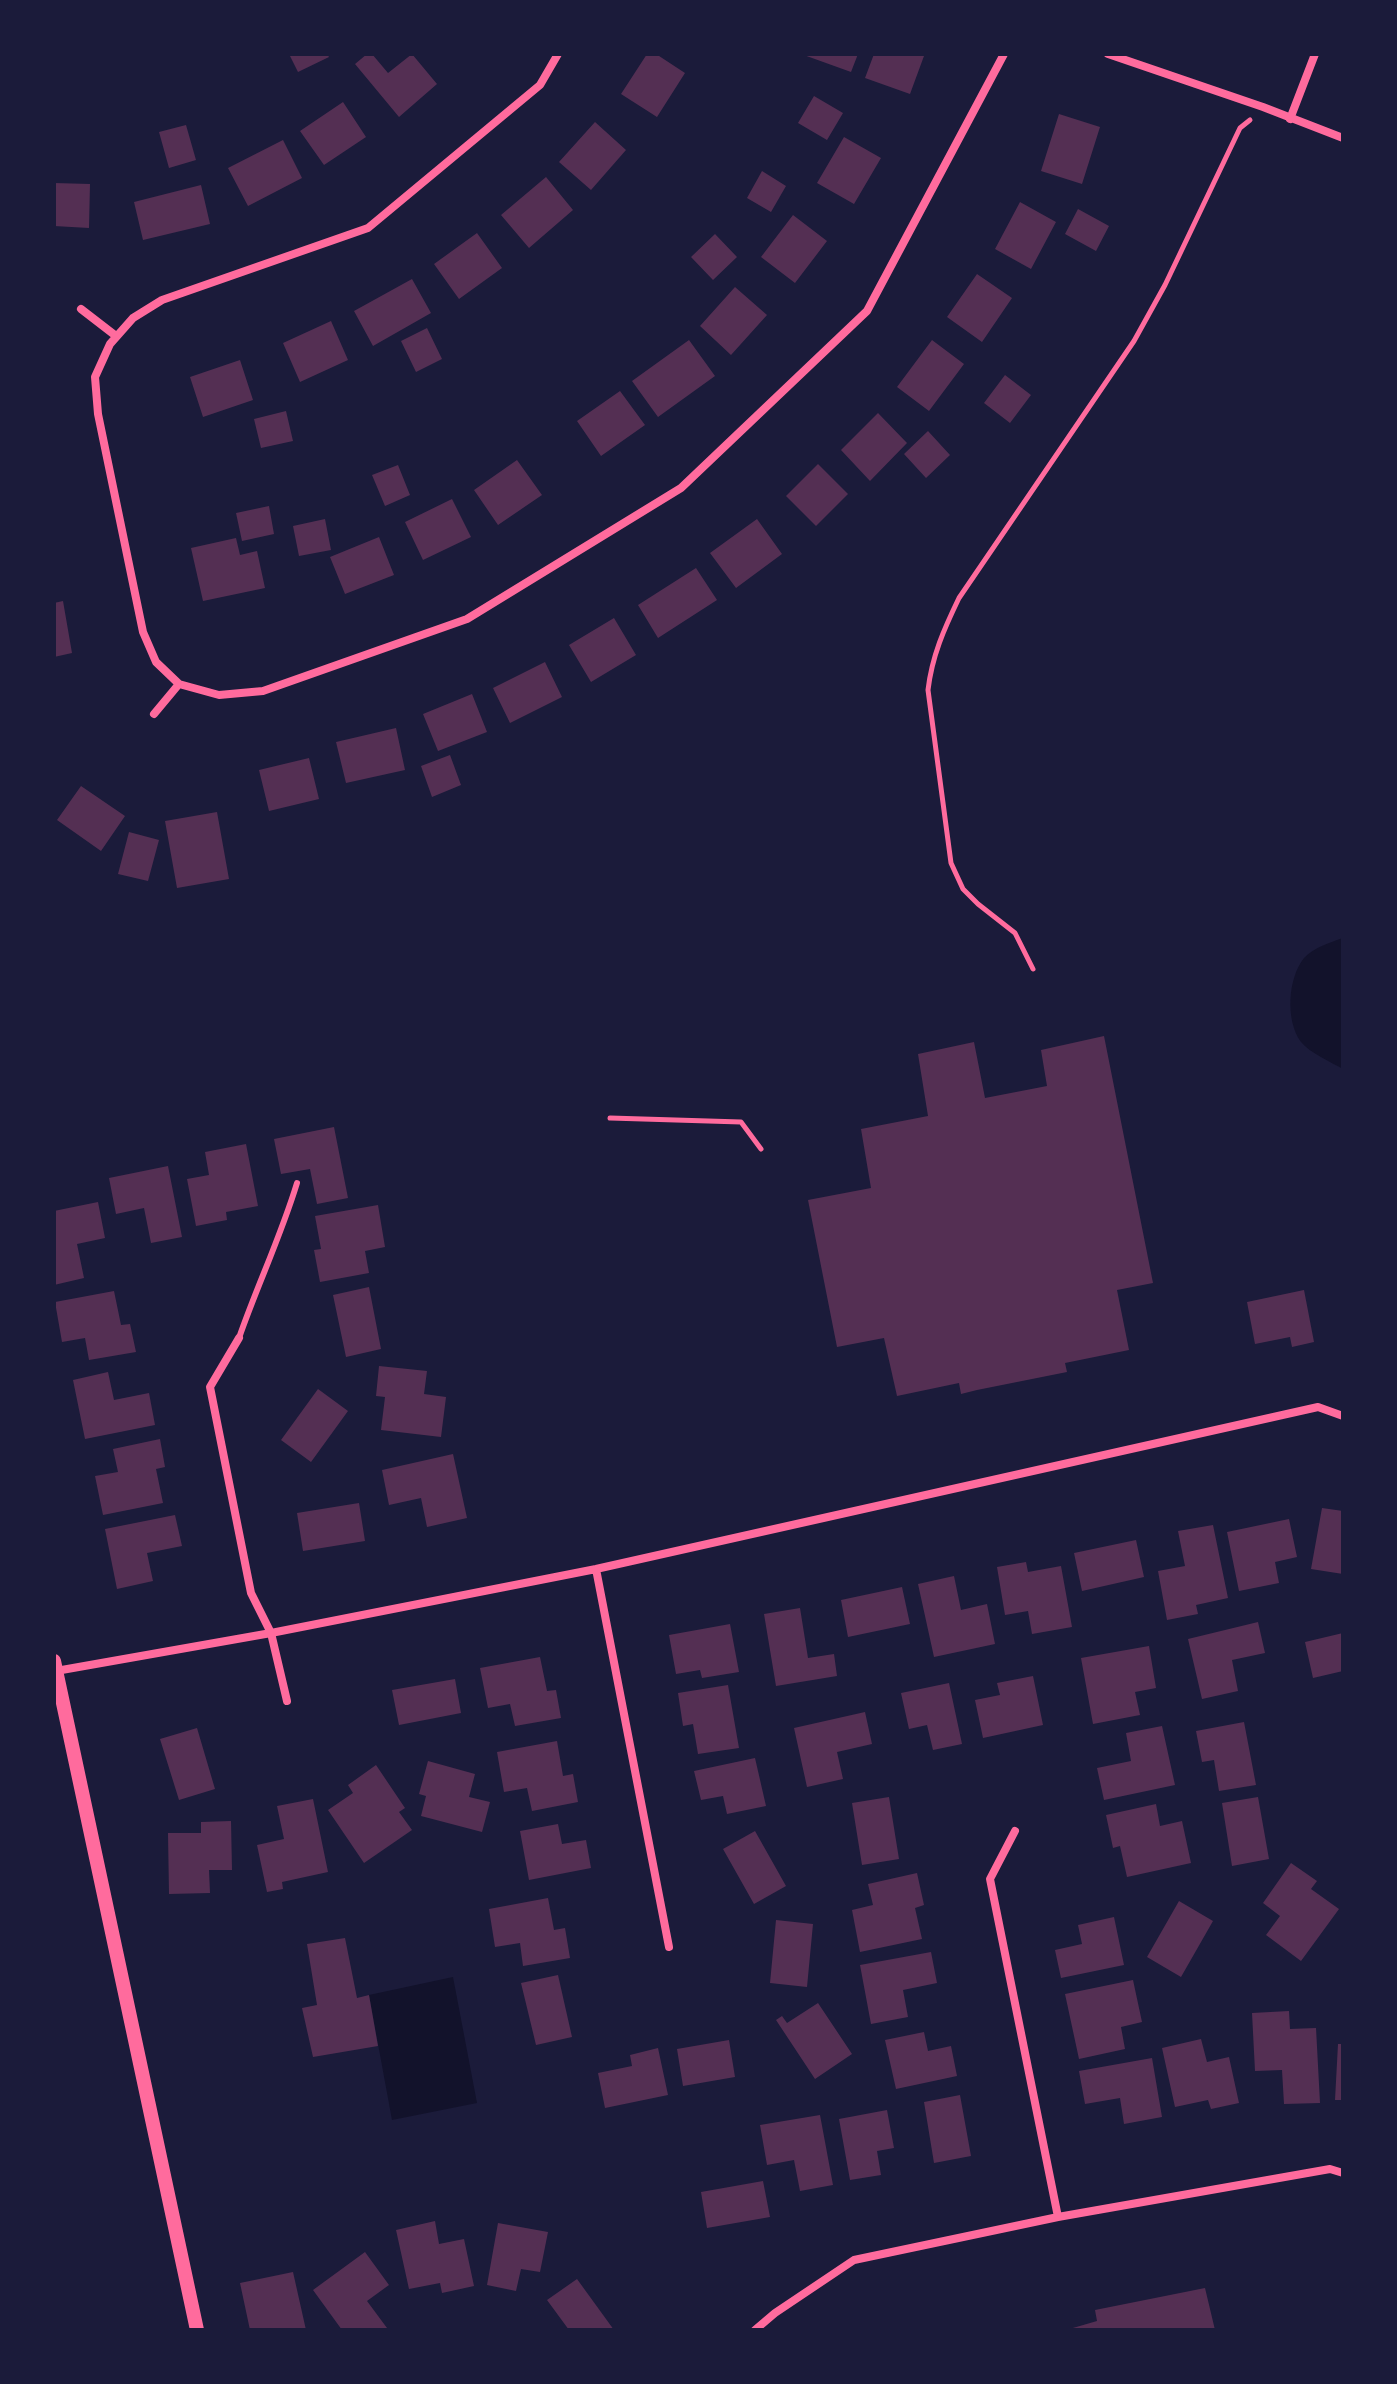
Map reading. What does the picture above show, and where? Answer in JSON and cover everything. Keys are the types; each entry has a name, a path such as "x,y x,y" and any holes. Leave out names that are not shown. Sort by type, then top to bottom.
{"street":[{"path":"558,54 540,85 368,228 162,300 133,318 110,344 95,377 98,414 143,632 156,662 179,684 219,695 263,691 467,619 681,488 867,311 1004,54"},
{"path":"1108,54 1343,138"},
{"path":"1290,119 1315,54"},
{"path":"81,309 116,336"},
{"path":"154,714 179,684"},
{"path":"239,1338 210,1387 251,1593 271,1633 287,1701"},
{"path":"197,2330 55,1666 271,1633 596,1569 1318,1407 1343,1416"},
{"path":"596,1569 669,1947"},
{"path":"1015,1831 990,1879 1058,2217"},
{"path":"755,2330 854,2260 1058,2217 1330,2169 1343,2173"}],"lane":[{"path":"239,1338 297,1183"}],"path":[{"path":"1033,969 1015,933 963,889 951,863 928,690 931,664 942,631 959,598 1134,341 1165,285 1240,128 1263,107"},
{"path":"610,1118 741,1122 761,1149"}],"shaded area":[{"path":"1343,938 1343,1069 1315,1054 1301,1042 1292,1022 1290,999 1295,976 1304,958 1317,948"},
{"path":"453,1977 477,2103 392,2120 369,1995"}],"building":[{"path":"289,54 327,54 329,57 298,72"},
{"path":"367,54 372,54 388,73 412,54 437,84 399,117 355,64"},
{"path":"647,54 656,54 685,73 657,117 621,94"},
{"path":"801,54 858,54 851,72"},
{"path":"874,54 924,56 910,94 865,78"},
{"path":"814,96 843,113 827,140 798,123"},
{"path":"343,102 366,137 324,165 300,131"},
{"path":"1059,114 1100,127 1082,184 1041,171"},
{"path":"595,122 626,150 591,190 559,162"},
{"path":"186,125 196,160 169,168 159,132"},
{"path":"844,137 881,158 854,204 817,183"},
{"path":"283,140 302,178 248,206 228,168"},
{"path":"762,171 786,186 771,212 747,198"},
{"path":"546,177 573,210 529,248 501,215"},
{"path":"54,183 90,184 89,228 54,226"},
{"path":"201,185 210,224 143,240 134,202"},
{"path":"1020,202 1056,222 1031,269 995,249"},
{"path":"1078,209 1109,226 1096,251 1065,234"},
{"path":"793,215 827,241 795,283 761,257"},
{"path":"477,233 502,268 459,299 434,264"},
{"path":"715,234 737,257 713,280 691,257"},
{"path":"977,274 1012,298 982,342 947,317"},
{"path":"412,279 431,313 373,346 354,311"},
{"path":"735,287 767,315 731,355 700,326"},
{"path":"331,321 348,360 300,382 283,343"},
{"path":"427,328 442,359 416,372 401,341"},
{"path":"689,340 715,376 658,417 632,381"},
{"path":"932,340 964,364 929,411 897,387"},
{"path":"240,360 253,400 203,417 190,377"},
{"path":"1005,375 1031,395 1010,423 984,403"},
{"path":"620,391 645,425 601,456 577,421"},
{"path":"286,411 293,441 261,448 254,419"},
{"path":"878,413 907,443 870,481 841,450"},
{"path":"928,431 950,455 926,478 904,454"},
{"path":"517,460 542,495 498,525 474,490"},
{"path":"818,464 848,494 816,526 786,496"},
{"path":"398,465 410,495 385,506 372,475"},
{"path":"452,499 471,537 423,560 405,522"},
{"path":"269,506 274,534 242,541 236,513"},
{"path":"325,519 331,550 299,556 293,526"},
{"path":"757,519 782,554 736,588 710,553"},
{"path":"379,537 394,575 345,594 330,557"},
{"path":"236,538 240,555 257,551 265,588 203,601 191,548"},
{"path":"696,568 717,600 658,638 638,605"},
{"path":"63,601 72,653 54,657 54,603"},
{"path":"614,618 636,655 591,682 569,645"},
{"path":"545,662 562,697 510,723 493,688"},
{"path":"472,694 487,732 438,751 423,714"},
{"path":"396,728 405,770 346,783 336,742"},
{"path":"450,755 461,785 432,797 421,766"},
{"path":"309,758 319,799 269,811 259,770"},
{"path":"81,786 125,816 101,851 57,820"},
{"path":"217,812 229,879 177,888 165,821"},
{"path":"129,832 159,840 148,881 118,874"},
{"path":"1104,1036 1153,1283 1117,1290 1129,1350 1065,1363 1067,1372 961,1394 959,1383 897,1396 884,1338 837,1347 808,1200 871,1188 861,1129 928,1116 918,1054 974,1042 985,1098 1047,1086 1041,1050"},
{"path":"334,1127 348,1198 317,1204 310,1169 281,1174 274,1139"},
{"path":"246,1144 258,1206 226,1212 227,1220 196,1226 187,1179 209,1175 205,1152"},
{"path":"168,1166 182,1237 151,1243 144,1208 116,1214 109,1178"},
{"path":"98,1202 105,1238 77,1244 84,1278 54,1285 54,1211"},
{"path":"378,1205 385,1247 365,1251 369,1273 320,1282 314,1250 321,1249 315,1216"},
{"path":"369,1287 381,1349 346,1357 333,1295"},
{"path":"1304,1290 1314,1342 1292,1347 1290,1337 1255,1344 1247,1302"},
{"path":"114,1291 121,1325 130,1324 136,1352 89,1360 85,1338 62,1342 55,1302"},
{"path":"379,1366 427,1371 424,1394 446,1397 441,1437 381,1430 385,1397 376,1396"},
{"path":"108,1372 114,1400 149,1393 155,1425 85,1439 73,1380"},
{"path":"318,1389 348,1411 311,1462 281,1440"},
{"path":"160,1439 165,1467 156,1469 163,1503 103,1515 95,1476 118,1472 113,1449"},
{"path":"453,1454 467,1518 427,1527 421,1498 389,1505 382,1470"},
{"path":"359,1503 365,1541 303,1551 297,1513"},
{"path":"1322,1508 1343,1511 1343,1574 1311,1569"},
{"path":"175,1515 182,1546 147,1553 153,1581 117,1589 105,1529"},
{"path":"1289,1519 1297,1557 1275,1562 1279,1583 1239,1591 1227,1532"},
{"path":"1213,1525 1228,1598 1196,1605 1198,1614 1167,1620 1158,1571 1185,1566 1178,1531"},
{"path":"1136,1540 1144,1577 1082,1591 1074,1553"},
{"path":"1026,1562 1028,1572 1061,1566 1072,1627 1032,1634 1028,1611 1005,1615 997,1567"},
{"path":"954,1576 961,1610 987,1604 995,1644 934,1657 918,1584"},
{"path":"902,1587 910,1624 848,1637 841,1600"},
{"path":"800,1608 808,1658 834,1654 837,1676 776,1686 764,1614"},
{"path":"1258,1622 1265,1653 1232,1660 1238,1691 1202,1699 1188,1639"},
{"path":"730,1624 739,1672 702,1678 700,1670 676,1674 669,1635"},
{"path":"1343,1633 1343,1671 1313,1678 1305,1642"},
{"path":"1149,1646 1156,1688 1135,1692 1140,1715 1093,1724 1081,1658"},
{"path":"540,1657 547,1691 556,1690 561,1718 515,1726 510,1704 488,1708 480,1668"},
{"path":"1033,1676 1043,1725 983,1738 975,1700 1000,1695 997,1683"},
{"path":"455,1679 461,1713 399,1725 392,1690"},
{"path":"949,1683 962,1744 933,1750 927,1725 909,1729 901,1693"},
{"path":"728,1685 739,1748 698,1754 693,1724 683,1726 678,1693"},
{"path":"865,1712 872,1744 837,1752 843,1779 807,1787 794,1728"},
{"path":"1244,1722 1256,1785 1219,1791 1214,1760 1202,1762 1196,1731"},
{"path":"1162,1726 1175,1785 1104,1800 1097,1768 1131,1761 1126,1733"},
{"path":"197,1728 215,1789 179,1800 160,1739"},
{"path":"557,1741 563,1776 573,1774 578,1802 532,1811 527,1788 504,1792 497,1752"},
{"path":"755,1758 766,1806 727,1814 723,1796 701,1800 694,1771"},
{"path":"428,1761 475,1774 469,1797 490,1802 482,1832 421,1816 426,1796 419,1794"},
{"path":"376,1765 405,1808 399,1812 412,1830 364,1863 328,1810 353,1793 348,1785"},
{"path":"889,1797 899,1859 862,1865 852,1803"},
{"path":"1258,1797 1269,1859 1232,1866 1222,1803"},
{"path":"313,1799 328,1872 282,1882 283,1889 267,1892 257,1845 284,1839 277,1806"},
{"path":"1156,1804 1160,1826 1182,1821 1191,1863 1127,1877 1120,1846 1113,1848 1106,1815"},
{"path":"231,1821 232,1870 209,1870 210,1893 169,1894 168,1833 201,1833 201,1822"},
{"path":"558,1824 562,1844 586,1840 591,1868 529,1880 520,1831"},
{"path":"755,1831 786,1886 754,1904 723,1849"},
{"path":"1291,1863 1317,1881 1311,1889 1339,1909 1301,1961 1266,1935 1280,1916 1263,1903"},
{"path":"917,1873 924,1905 915,1908 922,1939 860,1952 852,1910 873,1905 868,1884"},
{"path":"548,1898 554,1930 565,1928 570,1958 523,1966 520,1943 495,1947 489,1909"},
{"path":"1179,1901 1213,1921 1181,1977 1147,1957"},
{"path":"1114,1917 1124,1965 1061,1978 1055,1950 1082,1944 1078,1925"},
{"path":"776,1920 813,1924 807,1987 770,1983"},
{"path":"345,1938 357,1998 369,1995 378,2046 313,2057 302,2008 317,2005 307,1944"},
{"path":"931,1952 937,1983 903,1990 908,2017 871,2024 860,1965"},
{"path":"558,1975 572,2037 536,2045 521,1983"},
{"path":"1133,1980 1142,2022 1121,2027 1125,2049 1079,2059 1065,1994"},
{"path":"818,2003 852,2054 815,2079 776,2020 782,2016 787,2023"},
{"path":"1289,2011 1290,2029 1316,2028 1320,2103 1284,2104 1282,2070 1255,2071 1252,2013"},
{"path":"924,2032 928,2051 951,2046 957,2076 896,2089 885,2040"},
{"path":"1201,2039 1207,2062 1229,2057 1239,2103 1211,2109 1208,2100 1175,2107 1162,2048"},
{"path":"729,2040 735,2077 683,2086 677,2049"},
{"path":"1338,2044 1343,2044 1343,2100 1335,2100"},
{"path":"658,2048 668,2095 605,2108 598,2073 632,2066 630,2055"},
{"path":"1152,2058 1162,2117 1124,2124 1120,2098 1085,2104 1079,2071"},
{"path":"960,2095 971,2156 934,2163 924,2102"},
{"path":"887,2110 894,2148 877,2151 881,2175 850,2180 839,2119"},
{"path":"820,2115 833,2185 800,2191 794,2160 767,2165 760,2125"},
{"path":"763,2181 770,2217 707,2228 701,2192"},
{"path":"435,2221 439,2244 464,2239 474,2286 442,2293 440,2283 409,2289 396,2230"},
{"path":"498,2223 548,2232 540,2272 521,2269 516,2291 487,2285"},
{"path":"365,2252 389,2285 367,2301 387,2328 342,2330 313,2290"},
{"path":"293,2272 306,2330 250,2330 240,2283"},
{"path":"577,2279 614,2330 569,2330 547,2300"},
{"path":"1205,2288 1215,2330 1066,2330 1097,2321 1095,2310"}]}
